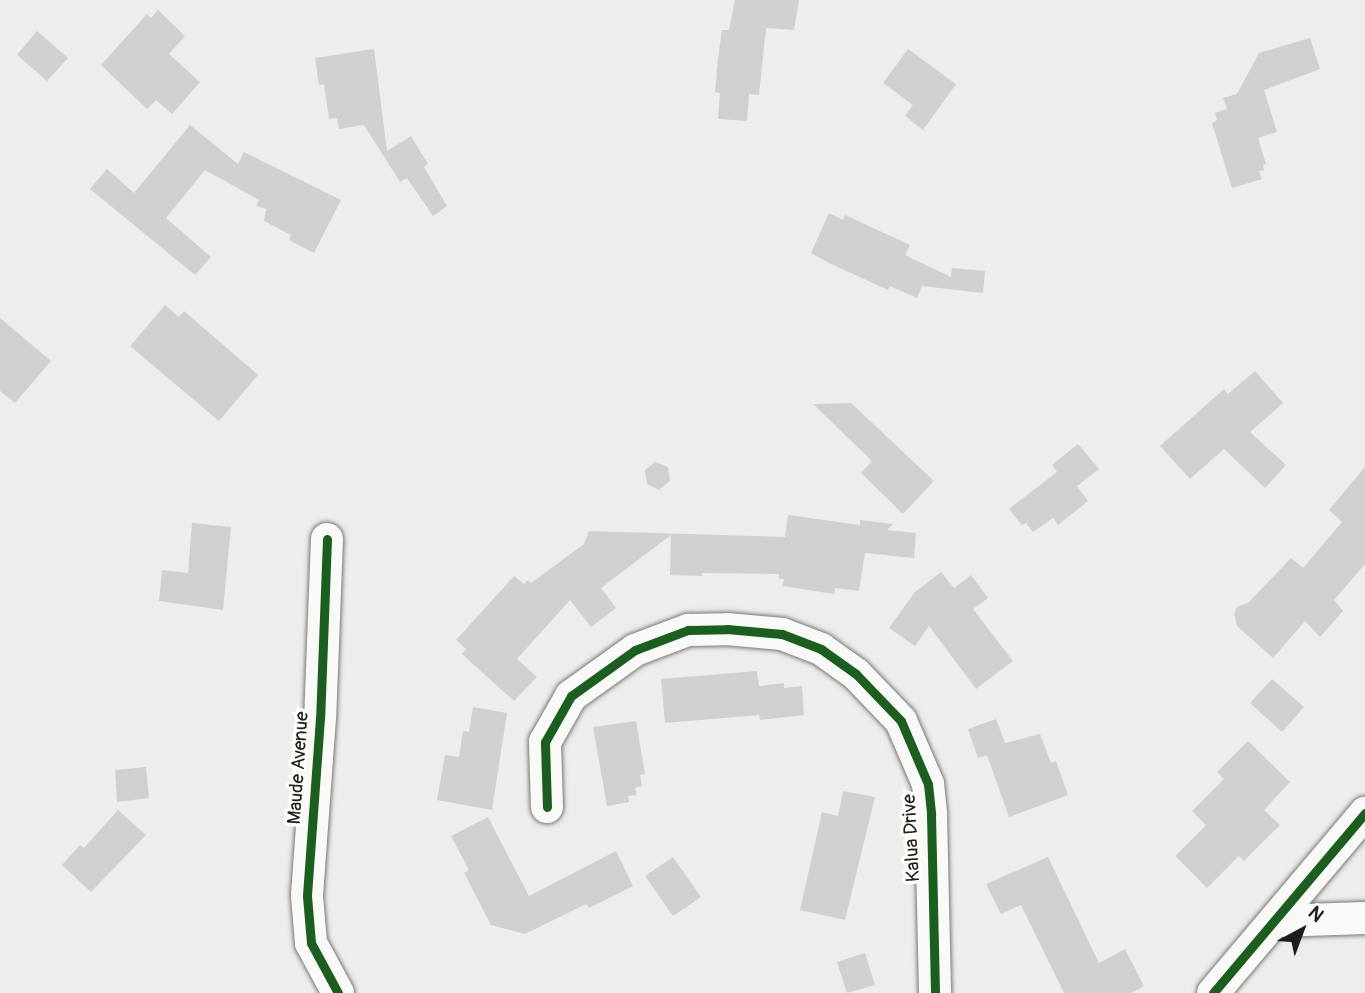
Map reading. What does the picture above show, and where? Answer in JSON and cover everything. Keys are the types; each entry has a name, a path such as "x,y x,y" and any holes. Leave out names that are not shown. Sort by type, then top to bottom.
{"street":[{"name":"Maude Avenue","path":"327,539 320,718 307,896 311,943 338,993"},
{"name":"Kalua Drive","path":"547,807 545,742 571,695 635,650 688,630 727,629 782,634 821,649 856,674 901,721 928,785 931,815 932,965 936,993"},
{"path":"1213,993 1365,813"},
{"path":"1276,920 1365,918"}],"building":[{"path":"735,0 799,0 794,30 766,28 759,95 749,94 747,121 718,119 720,93 715,92 722,30 729,30"},
{"path":"158,10 185,36 169,54 200,82 172,114 156,100 147,109 101,65 147,14 151,18"},
{"path":"37,31 68,58 47,81 17,55"},
{"path":"1310,38 1320,69 1264,90 1277,132 1258,138 1266,164 1263,165 1264,170 1259,171 1262,179 1232,188 1212,123 1217,120 1215,113 1227,109 1223,98 1237,94 1259,53"},
{"path":"374,49 387,151 411,136 428,164 424,167 447,206 433,216 407,178 400,182 364,125 339,129 337,118 329,119 324,84 319,85 315,58"},
{"path":"908,49 956,84 923,130 905,116 913,105 883,83"},
{"path":"190,125 238,164 244,152 341,200 314,253 289,240 291,235 264,221 266,209 256,206 259,200 205,170 166,218 211,257 195,275 90,189 107,169 134,193"},
{"path":"829,213 843,220 845,215 910,245 905,255 951,277 952,268 985,271 983,293 922,286 917,298 890,286 888,290 829,263 811,253"},
{"path":"165,305 179,317 184,311 258,375 219,421 130,346"},
{"path":"0,318 51,361 15,403 0,391"},
{"path":"1255,371 1283,403 1250,432 1286,465 1265,488 1224,449 1190,479 1160,446 1224,389 1228,394"},
{"path":"851,403 934,481 903,514 861,473 872,461 813,404"},
{"path":"1078,444 1099,469 1077,486 1088,501 1058,525 1053,518 1033,532 1026,523 1022,525 1009,509 1057,472 1052,465"},
{"path":"655,462 668,467 670,481 659,490 647,484 645,470"},
{"path":"1365,467 1365,564 1334,600 1343,611 1320,637 1305,621 1273,658 1237,626 1234,613 1238,606 1248,603 1291,558 1303,568 1342,522 1329,510"},
{"path":"788,515 860,525 860,520 893,524 887,530 916,533 914,558 865,553 859,591 835,588 834,594 782,586 784,579 779,579 779,574 670,575 671,535 601,588 616,608 591,627 570,600 517,659 537,677 514,701 462,654 466,649 456,640 514,576 524,584 528,580 531,583 584,544 589,531 785,537"},
{"path":"192,523 231,527 223,610 159,601 162,570 188,573"},
{"path":"941,572 954,588 971,575 988,598 973,609 1013,661 976,689 929,626 915,646 889,628 915,592"},
{"path":"757,671 759,686 784,683 784,688 802,686 804,715 760,720 759,715 665,723 661,679"},
{"path":"1272,679 1304,707 1282,732 1250,703"},
{"path":"473,707 507,713 492,810 437,800 445,755 459,757 463,731 469,732"},
{"path":"996,719 1005,743 1040,734 1051,763 1056,761 1068,795 1009,817 987,755 978,758 968,729"},
{"path":"636,721 645,774 640,775 642,786 635,788 637,795 628,796 629,802 607,806 593,727"},
{"path":"1248,741 1290,782 1264,810 1280,825 1244,861 1239,856 1207,888 1175,856 1206,825 1192,811 1224,779 1217,772"},
{"path":"146,767 149,798 117,802 115,770"},
{"path":"843,791 875,797 845,920 800,910 822,812 838,816"},
{"path":"118,810 146,835 91,892 62,865 80,845 84,848"},
{"path":"488,817 529,896 616,851 633,886 589,908 586,904 525,934 491,925 464,873 469,870 451,836"},
{"path":"673,857 701,897 673,916 645,876"},
{"path":"1048,857 1099,963 1125,949 1144,986 1131,993 1064,993 1021,905 1001,914 986,884"},
{"path":"865,953 875,985 847,993 837,962"}],"cycle path":[{"path":"327,539 320,718 307,896 311,943 338,993"},
{"path":"547,807 545,742 571,696 635,650 688,630 727,629 782,634 821,649 856,674 901,721 928,784 935,993"},
{"path":"1213,993 1365,813"}]}
